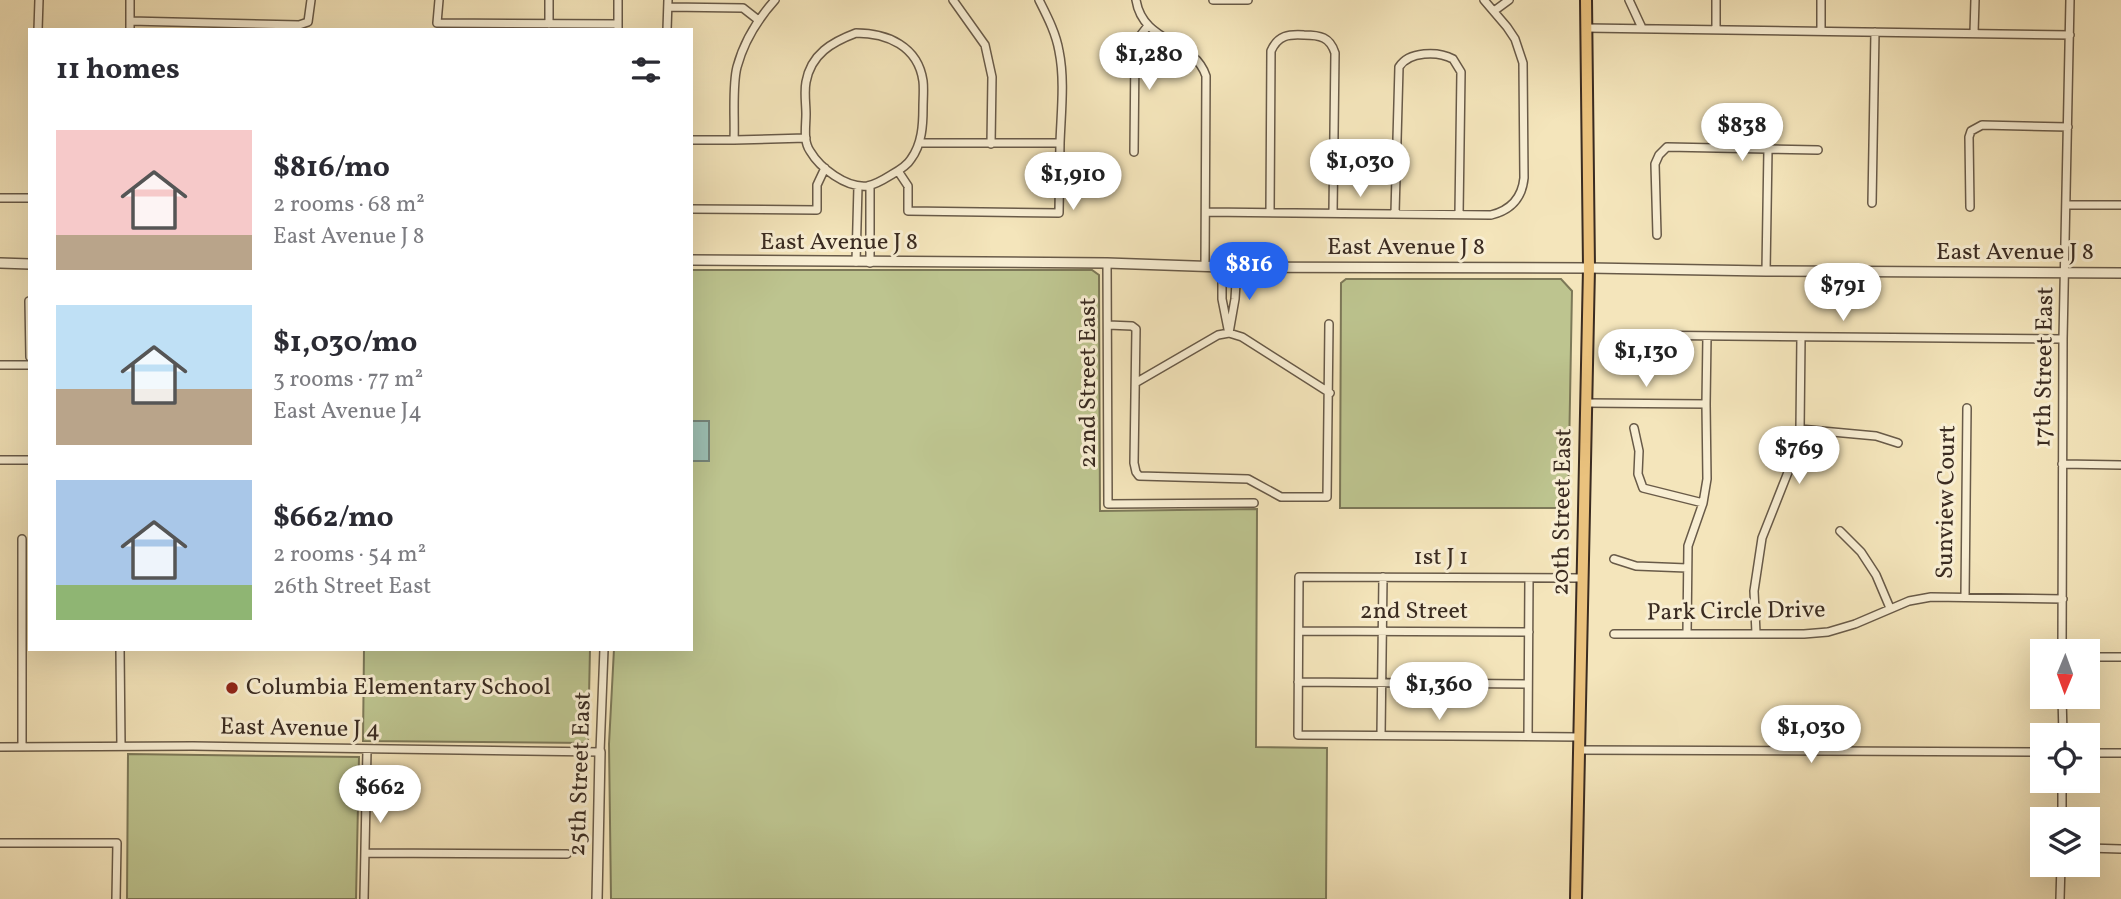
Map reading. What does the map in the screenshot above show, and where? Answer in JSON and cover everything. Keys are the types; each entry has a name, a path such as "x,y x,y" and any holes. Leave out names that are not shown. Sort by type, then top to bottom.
{"main road":[{"name":"20th Street East","path":"1576,899 1588,268 1586,0"}],"street":[{"path":"38,28 39,0"},
{"path":"130,0 130,28"},
{"path":"130,21 299,26 308,23 311,0"},
{"path":"439,0 437,23 618,27 618,0"},
{"path":"549,0 549,24"},
{"path":"734,140 736,70 757,19 775,0"},
{"path":"953,0 985,45 992,77 991,144"},
{"path":"898,171 908,186 908,211 1059,213 1062,92 1059,51 1050,21 1039,0"},
{"path":"1136,0 1139,13 1147,27 1197,59 1206,76 1205,266"},
{"path":"1213,0 1248,0"},
{"path":"1494,11 1509,0"},
{"path":"1629,0 1642,29"},
{"path":"1716,0 1716,30"},
{"path":"1821,0 1821,31"},
{"path":"1974,33 1975,0"},
{"name":"17th Street East","path":"2062,639 2063,339 2070,0"},
{"path":"1206,212 1490,215 1500,213 1515,203 1524,178 1523,63 1515,39 1486,1"},
{"path":"667,28 668,4 738,4 757,19"},
{"path":"1134,152 1135,50 1136,41 1147,27"},
{"path":"1586,28 2070,35"},
{"path":"1872,203 1875,32"},
{"path":"856,33 876,33 908,50 917,63 923,80 923,124 919,143 911,159 898,171 870,186 858,186 825,169 809,150 806,138 806,82 814,62 833,41 856,33"},
{"path":"1270,212 1271,51 1283,36 1316,35 1329,41 1335,54 1333,212"},
{"path":"1395,213 1399,67 1404,60 1412,56 1442,55 1453,59 1461,72 1459,214"},
{"path":"1970,207 1971,131 1982,125 2068,127"},
{"path":"693,140 806,138"},
{"path":"919,143 1060,143"},
{"path":"1657,235 1656,164 1659,155 1667,147 1818,150"},
{"path":"1766,271 1768,149"},
{"path":"693,209 817,210 817,185 825,169"},
{"path":"856,262 858,186"},
{"path":"870,186 870,263"},
{"path":"0,198 28,198"},
{"path":"2067,205 2121,205"},
{"name":"East Avenue J 8","path":"693,261 2121,273"},
{"path":"0,263 28,264"},
{"name":"22nd Street East","path":"1107,263 1108,503 1254,503"},
{"path":"1222,267 1222,299 1229,333"},
{"path":"1229,333 1237,267"},
{"path":"1108,325 1132,326 1136,329 1135,463 1139,477 1248,478 1281,497 1327,497 1329,324"},
{"path":"1137,382 1218,335 1229,333 1329,393"},
{"path":"1622,335 2063,339"},
{"path":"1687,633 1688,546 1703,503 1707,479 1707,336"},
{"path":"1756,633 1755,591 1762,538 1796,452 1800,429 1801,337"},
{"path":"0,365 28,365"},
{"path":"1586,403 1706,404"},
{"name":"Sunview Court","path":"1965,597 1967,408"},
{"path":"1634,428 1639,451 1638,474 1643,488 1703,503"},
{"path":"1800,429 1875,436 1898,443"},
{"path":"0,460 28,460"},
{"path":"2062,464 2121,465"},
{"path":"1840,531 1861,552 1876,575 1890,608"},
{"path":"22,539 22,747"},
{"path":"1614,559 1636,566 1687,568"},
{"name":"1st J 1","path":"1299,631 1299,577 1583,578"},
{"path":"1381,735 1383,577"},
{"path":"1528,736 1529,578"},
{"name":"Park Circle Drive","path":"1614,634 1804,634 1829,632 1890,608 1931,597 2063,599"},
{"path":"1299,631 1298,735 1579,737"},
{"name":"2nd Street","path":"1299,631 1529,632"},
{"path":"120,651 121,746"},
{"name":"25th Street East","path":"597,899 604,651"},
{"path":"2100,657 2121,657"},
{"path":"1298,682 1528,684"},
{"name":"East Avenue J 4","path":"0,747 600,752"},
{"path":"364,899 368,750"},
{"path":"1579,750 2030,752"},
{"path":"2100,753 2121,753"},
{"path":"0,843 117,843 116,899"},
{"path":"2100,848 2121,849"},
{"path":"365,853 567,854"},
{"path":"2060,899 2061,877"}],"green space":[{"path":"693,270 1092,270 1099,275 1100,511 1257,509 1256,747 1327,748 1326,899 611,899 609,744 614,651 693,651"},
{"path":"1346,279 1561,279 1572,291 1568,508 1340,508 1341,283"},
{"path":"364,651 590,651 588,743 363,741"},
{"path":"128,754 359,757 356,899 127,899"}],"water":[{"path":"693,421 709,421 709,461 693,461"}],"place":[{"name":"Columbia Elementary School","path":"232,688"}]}
